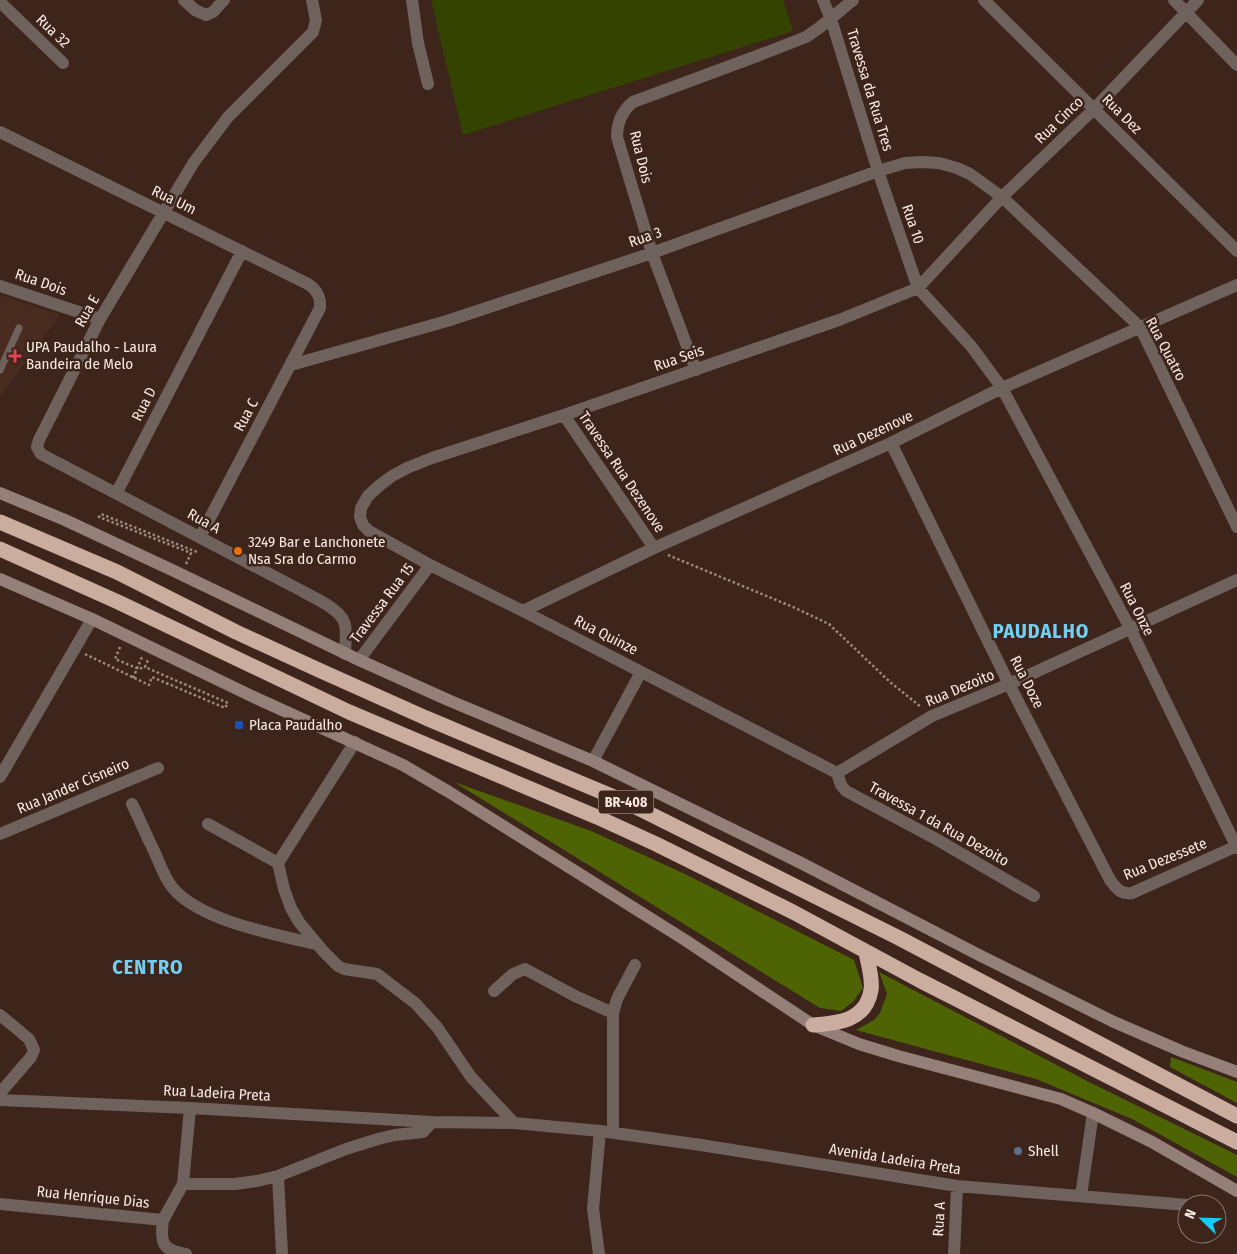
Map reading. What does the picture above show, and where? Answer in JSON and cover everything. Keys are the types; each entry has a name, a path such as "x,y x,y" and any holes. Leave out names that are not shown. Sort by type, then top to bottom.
{"highway":[{"name":"BR-408","path":"0,522 117,572 236,632 426,718 628,803 899,938 1237,1116"},
{"name":"BR-408","path":"0,548 349,712 656,844 793,912 866,952 1237,1142"},
{"path":"813,1025 842,1022 854,1017 862,1009 872,990 866,952"}],"main road":[{"path":"0,493 64,520 345,654 593,761 801,863 1114,1022 1181,1051 1237,1072"},
{"path":"0,579 92,619 258,699 403,765 684,940 813,1025 859,1044 1061,1099 1152,1142 1237,1191"}],"street":[{"path":"184,0 195,10 203,14 213,12 224,0"},
{"name":"Rua E","path":"41,454 37,450 39,440 100,319 210,138 251,93 308,38 316,26 312,0"},
{"path":"412,0 418,43 428,84"},
{"name":"Travessa da Rua Tres","path":"823,0 878,171"},
{"name":"Rua Dois","path":"696,370 652,252 617,137 618,122 626,107 632,102 798,40 819,28 853,0"},
{"name":"Rua Dez","path":"984,0 1237,252"},
{"path":"1174,0 1237,65"},
{"name":"Rua Cinco","path":"1002,197 1094,109 1198,0"},
{"name":"Rua 32","path":"0,2 63,63"},
{"name":"Rua Um","path":"0,132 313,288 319,296 320,308"},
{"name":"Rua 3","path":"292,365 447,321 652,252 905,163 939,163 957,168 970,174 1002,197"},
{"name":"Rua 10","path":"878,171 918,288"},
{"name":"Rua Seis","path":"363,525 360,517 361,508 368,496 392,476 432,458 564,416 839,320 918,288 1002,197"},
{"name":"Rua Quatro","path":"1002,197 1140,327 1237,527"},
{"name":"Rua D","path":"117,492 242,251"},
{"name":"Rua Dezenove","path":"523,611 654,548 891,443 1002,388 1237,285"},
{"name":"Rua Dois","path":"0,286 100,319"},
{"path":"918,288 971,346 1002,388"},
{"name":"Rua C","path":"200,537 292,365 320,308"},
{"name":"Rua Onze","path":"1002,388 1130,628 1237,847"},
{"name":"Travessa Rua Dezenove","path":"564,416 654,548"},
{"name":"Rua Doze","path":"891,443 1010,684 1110,880"},
{"name":"Rua A","path":"41,454 117,492 334,610 344,619 346,625 345,654"},
{"name":"Rua Quinze","path":"363,525 369,532 430,565 837,773"},
{"name":"Travessa Rua 15","path":"359,660 430,565"},
{"name":"Rua Dezoito","path":"837,773 932,716 1010,684 1237,580"},
{"path":"0,777 92,619"},
{"path":"593,761 641,672"},
{"path":"355,742 278,863 291,908 316,944 338,966 349,971 377,974 415,1003 437,1027 471,1077 514,1123"},
{"name":"Rua Jander Cisneiro","path":"0,834 158,768"},
{"name":"Travessa 1 da Rua Dezoito","path":"837,773 841,785 846,791 936,839 1034,896"},
{"path":"132,804 164,874 183,897 206,911 232,922 316,944"},
{"path":"208,824 278,863"},
{"name":"Rua Dezessete","path":"1110,880 1120,892 1132,893 1237,847"},
{"path":"613,1132 613,1013 616,999 635,965"},
{"path":"494,991 513,974 525,969 575,996 613,1013"},
{"path":"0,1015 29,1040 34,1050 31,1057 0,1093"},
{"name":"Rua Ladeira Preta","path":"0,1100 190,1108 432,1122 514,1123 600,1131"},
{"path":"163,1220 183,1184 190,1108"},
{"path":"1081,1196 1093,1113"},
{"name":"Rua Ladeira Preta","path":"183,1184 235,1184 278,1176 346,1149 378,1139 423,1132 432,1122"},
{"path":"599,1254 593,1209 600,1131"},
{"name":"Avenida Ladeira Preta","path":"600,1131 958,1186 1177,1204"},
{"path":"278,1176 282,1254"},
{"name":"Rua A","path":"954,1254 958,1186"},
{"name":"Rua Henrique Dias","path":"0,1204 163,1220 162,1238 168,1250 186,1254"}],"lane":[{"path":"0,370 19,328"}],"path":[{"path":"654,548 829,624 890,682 932,716"},
{"path":"122,643 115,659 140,669 145,667"},
{"path":"75,649 149,685"},
{"path":"134,678 144,652"}],"shaded area":[{"name":"UPA Paudalho - Laura Bandeira de Melo","path":"0,295 60,315 0,397"}],"green space":[{"path":"431,0 783,0 793,31 463,135"},
{"path":"454,782 591,831 685,874 854,960 863,988 853,1002 841,1011 820,1008"},
{"path":"879,972 1087,1081 1237,1155 1237,1177 1132,1119 1036,1079 856,1030 874,1020 880,1013 887,994"},
{"path":"1171,1057 1237,1082 1237,1103 1170,1067"}],"place":[{"name":"UPA Paudalho - Laura Bandeira de Melo","path":"15,356"},
{"name":"3249 Bar e Lanchonete Nsa Sra do Carmo","path":"238,551"},
{"name":"Placa Paudalho","path":"239,725"},
{"name":"Shell","path":"1018,1151"}],"district":[{"name":"PAUDALHO","path":"1041,631"},
{"name":"CENTRO","path":"148,967"}]}
